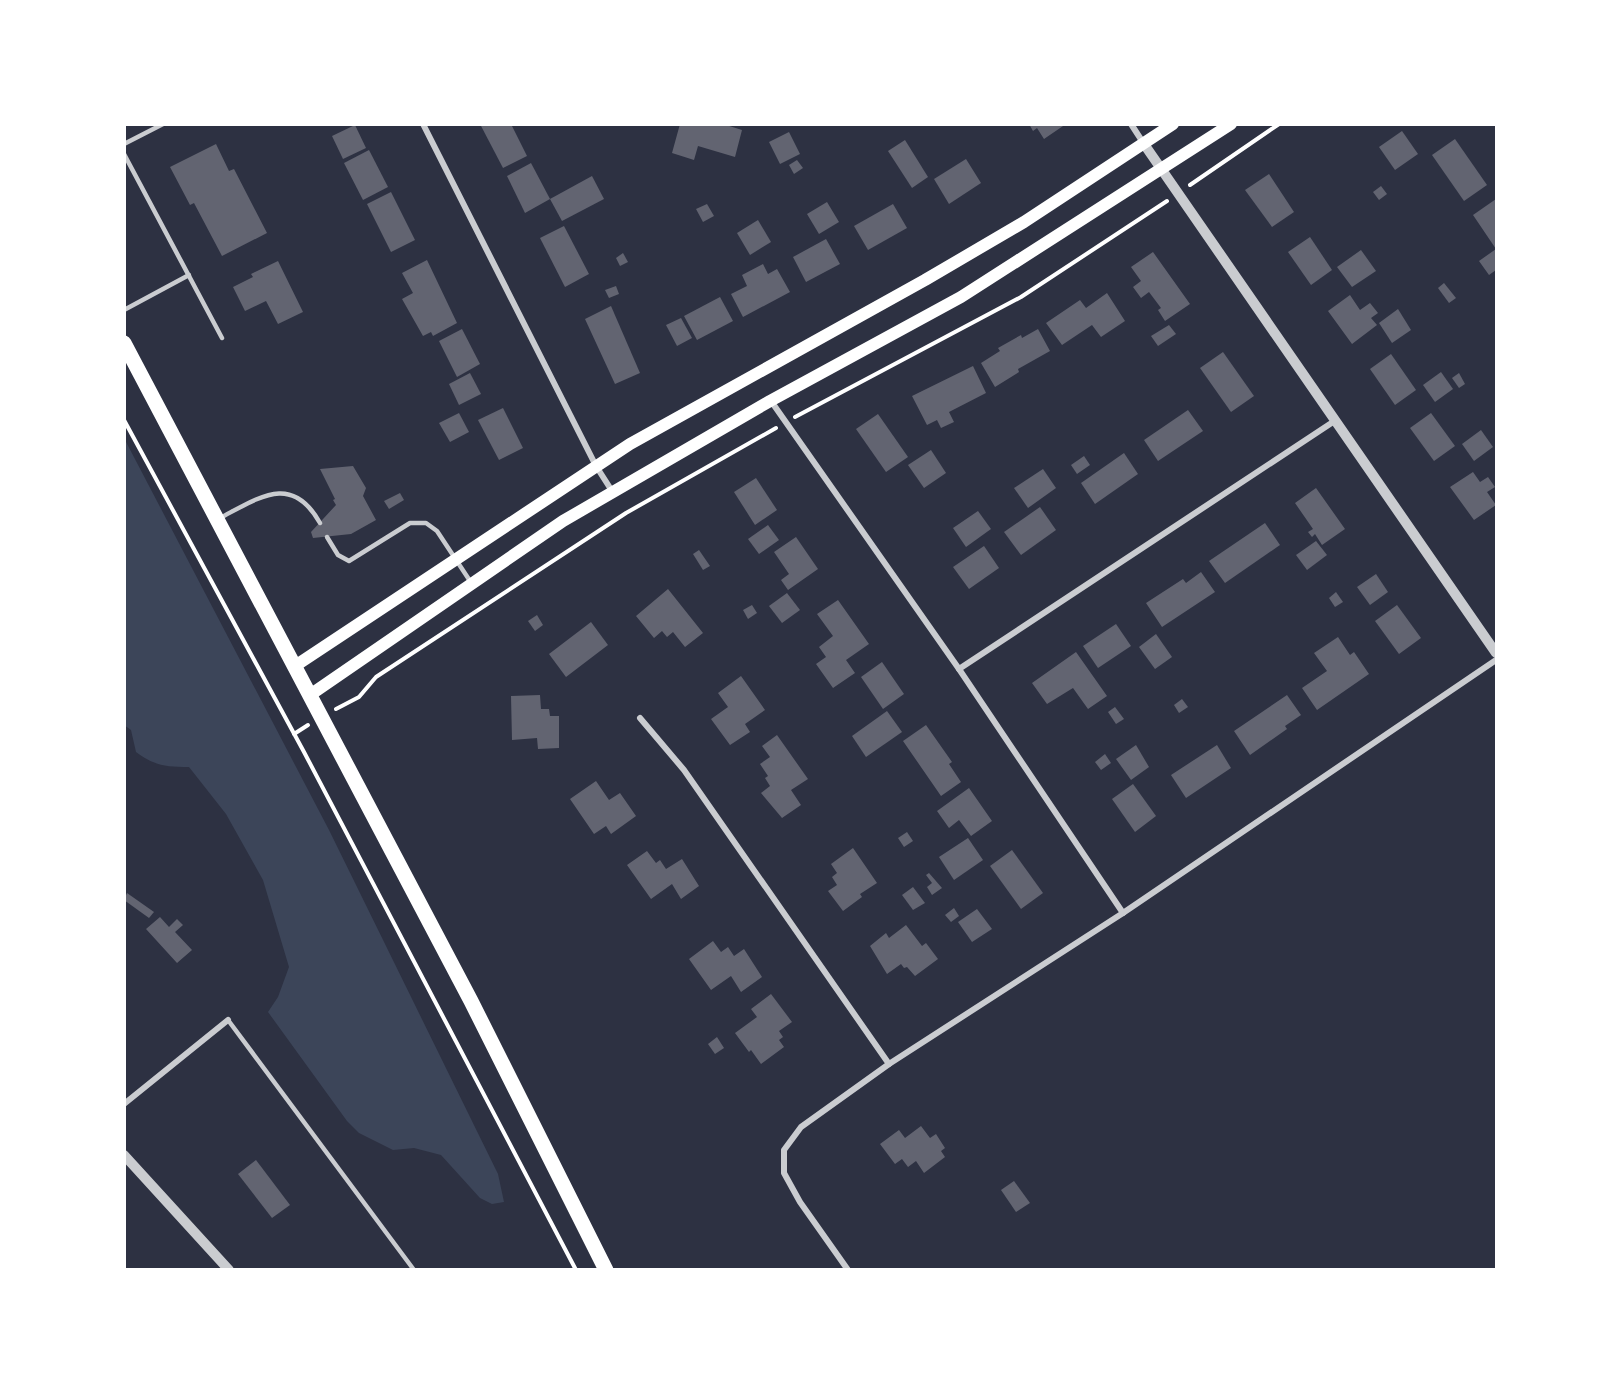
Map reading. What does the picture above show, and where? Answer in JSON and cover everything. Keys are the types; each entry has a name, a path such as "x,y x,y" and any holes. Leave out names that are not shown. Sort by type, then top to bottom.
{"main road":[{"path":"295,666 630,444 926,280 1024,222 1173,124"},
{"path":"310,695 563,521 770,401 962,297 1231,124"},
{"path":"124,343 466,990 606,1269"}],"street":[{"path":"423,124 596,466 612,491"},
{"path":"1131,124 1161,171 1337,420 1497,653"},
{"path":"770,401 959,669 1123,913"},
{"path":"959,669 1337,420"},
{"path":"848,1269 800,1202 784,1173 784,1150 801,1127 889,1064 1123,913 1497,660"},
{"path":"640,718 684,770 889,1064"},
{"path":"124,1104 228,1020"},
{"path":"124,1155 229,1269"}],"lane":[{"path":"124,144 163,124"},
{"path":"124,154 222,338"},
{"path":"124,310 189,275"},
{"path":"217,519 250,502 283,492 297,495 312,508 320,523"},
{"path":"327,537 339,555 349,561 410,523 426,522 437,531 472,584"},
{"path":"228,1020 414,1269"}],"path":[{"path":"124,420 304,752 576,1269"}],"shaded area":[{"path":"125,440 329,830 498,1174 504,1202 492,1204 480,1198 441,1155 414,1148 393,1150 359,1133 347,1121 268,1012 278,997 289,967 263,880 226,814 189,767 161,765 136,752 131,730 124,725"}],"building":[{"path":"480,124 511,124 527,156 503,168"},
{"path":"680,124 723,124 742,130 735,157 698,146 694,160 672,153"},
{"path":"1029,124 1066,124 1044,139 1037,128 1033,131"},
{"path":"355,125 366,148 343,159 332,136"},
{"path":"1402,131 1418,154 1395,170 1379,147"},
{"path":"789,132 800,154 780,164 769,142"},
{"path":"1455,139 1487,185 1464,201 1432,155"},
{"path":"905,140 928,177 912,188 888,151"},
{"path":"216,144 229,171 234,169 267,233 222,256 194,203 190,205 170,167"},
{"path":"369,150 388,187 363,200 344,163"},
{"path":"966,159 981,183 949,204 934,179"},
{"path":"797,160 803,168 794,174 789,165"},
{"path":"531,163 550,199 525,213 507,176"},
{"path":"1269,174 1294,212 1272,227 1245,190"},
{"path":"592,176 604,199 562,221 550,199"},
{"path":"1381,186 1387,194 1379,200 1373,192"},
{"path":"391,192 415,240 391,252 367,204"},
{"path":"1496,199 1496,249 1473,215"},
{"path":"827,202 839,222 819,234 807,214"},
{"path":"707,204 714,216 703,222 696,209"},
{"path":"893,204 907,228 868,250 854,226"},
{"path":"758,220 771,242 750,255 737,233"},
{"path":"564,226 589,274 565,287 540,238"},
{"path":"1310,237 1332,270 1311,285 1288,252"},
{"path":"826,239 840,264 806,282 793,257"},
{"path":"1496,249 1496,270 1489,275 1479,261"},
{"path":"1361,250 1376,271 1352,287 1337,267"},
{"path":"1153,252 1190,304 1165,321 1158,310 1161,308 1149,292 1141,298 1133,287 1141,281 1131,267"},
{"path":"623,253 628,262 620,266 616,258"},
{"path":"427,260 457,323 433,336 431,332 423,336 402,299 413,293 402,273"},
{"path":"278,261 303,312 278,324 266,301 245,311 233,287 253,277 251,274"},
{"path":"763,264 768,274 777,269 790,292 743,317 731,294 747,286 742,275"},
{"path":"1444,283 1456,298 1449,303 1438,288"},
{"path":"616,286 619,294 609,298 605,290"},
{"path":"1107,293 1125,321 1101,337 1092,325 1062,345 1046,323 1080,300 1086,308"},
{"path":"1350,295 1360,310 1370,303 1378,313 1371,318 1377,325 1352,344 1328,311"},
{"path":"720,297 733,321 697,340 684,316"},
{"path":"611,306 640,373 615,384 585,319"},
{"path":"1398,309 1411,330 1392,343 1379,323"},
{"path":"681,318 692,338 677,346 666,325"},
{"path":"1169,325 1176,334 1158,346 1151,336"},
{"path":"462,329 480,364 457,377 439,341"},
{"path":"1038,329 1050,351 1018,369 1019,372 995,387 981,363 1000,351 998,348 1021,335 1022,338"},
{"path":"1223,352 1254,396 1231,412 1200,368"},
{"path":"1391,354 1416,390 1395,405 1370,369"},
{"path":"973,366 986,393 949,412 954,422 941,428 937,420 927,425 912,396"},
{"path":"1441,372 1453,389 1435,402 1423,385"},
{"path":"470,373 481,394 459,405 449,384"},
{"path":"1459,373 1465,384 1459,388 1452,378"},
{"path":"503,408 523,448 499,460 478,420"},
{"path":"1188,410 1203,431 1158,461 1144,440"},
{"path":"459,413 469,432 450,442 439,423"},
{"path":"1431,413 1455,446 1434,461 1410,428"},
{"path":"878,414 908,457 886,472 856,429"},
{"path":"1481,430 1493,447 1474,461 1462,444"},
{"path":"931,450 946,473 924,488 908,465"},
{"path":"1124,453 1138,474 1095,504 1081,483"},
{"path":"1084,456 1090,465 1077,474 1071,465"},
{"path":"353,466 366,488 363,496 376,520 351,534 313,538 311,532 336,505 320,469"},
{"path":"1043,469 1056,488 1028,508 1014,488"},
{"path":"1473,472 1480,482 1488,477 1495,487 1487,492 1496,505 1474,520 1450,487"},
{"path":"756,478 777,510 755,525 734,492"},
{"path":"1316,488 1345,529 1322,545 1315,534 1312,537 1308,532 1313,529 1295,503"},
{"path":"400,493 404,500 389,509 384,501"},
{"path":"1040,507 1056,530 1021,555 1004,532"},
{"path":"978,511 991,529 966,547 953,528"},
{"path":"1265,523 1280,545 1225,583 1209,561"},
{"path":"768,525 779,540 759,554 748,539"},
{"path":"796,537 818,569 788,590 781,580 789,574 774,552"},
{"path":"1316,541 1327,555 1307,570 1296,555"},
{"path":"984,546 999,568 969,589 953,567"},
{"path":"699,550 710,566 703,570 693,554"},
{"path":"1201,572 1215,592 1162,627 1146,603 1183,579 1186,583"},
{"path":"1376,574 1388,592 1370,605 1357,587"},
{"path":"668,589 703,633 685,647 673,632 667,637 662,631 654,638 636,616"},
{"path":"1336,592 1343,602 1335,607 1329,598"},
{"path":"787,593 800,610 782,623 769,606"},
{"path":"838,600 869,644 846,660 855,673 833,688 816,664 826,657 819,647 833,636 817,614"},
{"path":"752,605 757,613 748,619 743,610"},
{"path":"1397,605 1421,638 1399,654 1375,621"},
{"path":"537,615 543,625 535,631 528,621"},
{"path":"591,622 608,645 566,677 549,654"},
{"path":"1116,624 1131,646 1098,668 1083,646"},
{"path":"1156,634 1172,657 1155,669 1139,647"},
{"path":"1338,637 1350,655 1354,652 1369,674 1317,710 1302,688 1327,671 1314,653"},
{"path":"1076,652 1107,696 1088,709 1073,688 1047,704 1032,683"},
{"path":"882,662 904,694 883,709 861,677"},
{"path":"741,676 765,710 745,724 750,732 730,745 711,719 728,707 718,693"},
{"path":"540,695 541,709 549,709 550,716 559,716 559,748 538,749 537,738 512,740 511,696"},
{"path":"1287,695 1301,715 1285,726 1287,729 1250,755 1234,731"},
{"path":"1182,699 1188,707 1179,713 1174,705"},
{"path":"1115,707 1124,719 1116,724 1108,712"},
{"path":"887,711 902,732 866,757 852,736"},
{"path":"926,725 952,762 949,764 961,782 941,796 903,741"},
{"path":"777,735 808,779 791,790 801,805 782,818 761,793 770,786 765,778 768,776 760,764 770,757 762,746"},
{"path":"1136,745 1149,767 1131,780 1116,759"},
{"path":"1217,745 1231,768 1186,798 1171,775"},
{"path":"1105,754 1111,763 1101,770 1095,762"},
{"path":"596,781 609,800 620,793 636,816 611,834 606,826 594,834 570,799"},
{"path":"1133,784 1156,816 1135,832 1112,799"},
{"path":"969,788 992,821 971,836 959,820 949,828 937,811"},
{"path":"907,832 913,841 904,847 898,838"},
{"path":"968,838 983,860 954,880 939,857"},
{"path":"853,848 877,883 860,894 862,897 843,911 828,891 837,885 832,877 837,873 831,864"},
{"path":"1012,850 1043,893 1021,909 990,866"},
{"path":"647,851 656,863 660,860 666,869 682,859 699,886 681,899 672,884 651,899 627,865"},
{"path":"929,873 942,888 932,895 927,887 932,883 926,875"},
{"path":"913,887 925,903 913,910 902,895"},
{"path":"127,893 154,912 149,918 124,900"},
{"path":"954,908 959,916 951,922 945,915"},
{"path":"977,909 992,929 972,942 958,922"},
{"path":"160,917 169,927 177,919 183,925 175,932 192,950 177,963 146,929"},
{"path":"906,925 922,946 926,943 938,959 915,976 901,964 887,974 870,946 886,933 889,938"},
{"path":"713,941 721,952 728,947 734,956 744,949 762,977 741,992 731,976 711,990 689,959"},
{"path":"771,994 792,1022 779,1031 783,1037 779,1040 784,1047 761,1064 735,1033 757,1017 751,1009"},
{"path":"717,1037 724,1048 715,1054 708,1044"},
{"path":"921,1126 930,1138 936,1134 945,1148 941,1151 945,1157 924,1173 916,1161 908,1167 902,1159 895,1164 880,1144 899,1130 905,1138"},
{"path":"256,1160 290,1205 272,1218 238,1174"},
{"path":"1014,1181 1030,1203 1016,1212 1001,1190"}]}
